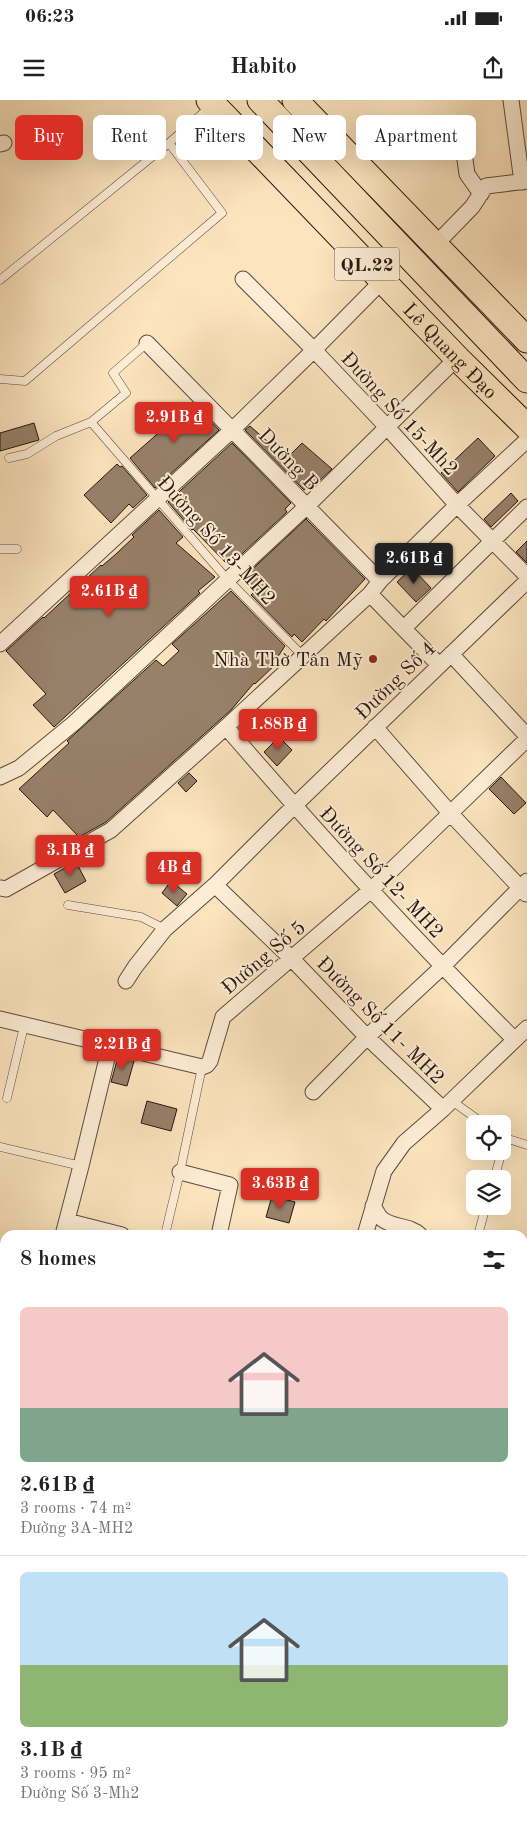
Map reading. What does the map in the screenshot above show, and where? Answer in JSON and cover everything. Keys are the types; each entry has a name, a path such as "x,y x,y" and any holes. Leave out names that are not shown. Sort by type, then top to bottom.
{"highway":[{"name":"Lê Quang Đạo","path":"260,100 527,380"},
{"name":"QL.22","path":"295,100 527,340"},
{"name":"Lê Quang Đạo","path":"217,101 457,358 527,427"},
{"name":"Lê Quang Đạo","path":"217,101 527,405"}],"street":[{"path":"435,246 472,207 486,186 525,181 511,100"},
{"path":"465,160 467,174 480,194"},
{"name":"Đường Số 15-Mh2","path":"243,279 314,350 457,505 527,576"},
{"path":"0,644 232,430 383,280"},
{"name":"Dường B","path":"147,344 380,581"},
{"path":"0,777 19,768 74,723 307,506 457,358"},
{"path":"0,888 6,889 111,830 370,594 380,581 457,505 527,440"},
{"path":"404,628 527,507"},
{"name":"Đường Số 4","path":"126,981 165,929 215,885 375,727 527,581"},
{"path":"370,594 439,666"},
{"path":"451,654 527,738"},
{"name":"Đường Số 12- MH2","path":"226,727 294,806 442,967 514,1039"},
{"path":"312,1092 367,1037 525,888 451,814 375,727"},
{"name":"Đường Số 5","path":"202,1067 210,1061 223,1017 372,889 527,738"},
{"name":"Đường Số 11- MH2","path":"215,885 292,959 367,1037 448,1105"},
{"path":"0,1019 202,1067"},
{"path":"366,1230 384,1171 404,1143 448,1105 527,1028"},
{"path":"81,1230 65,1228 110,1046"},
{"path":"180,1172 230,1185 220,1230"},
{"path":"373,1206 382,1219 388,1223 413,1230"}],"lane":[{"path":"0,280 169,143 217,101"},
{"path":"0,379 25,381 222,213 169,143"},
{"path":"9,458 27,454 56,436 91,422 126,393 113,373 147,344"},
{"name":"Đường Số 13-MH2","path":"91,422 227,579 302,656"},
{"path":"0,549 17,549"},
{"path":"68,905 141,917 165,929"},
{"path":"6,1098 24,1026"},
{"path":"166,1230 202,1067"},
{"path":"448,1105 467,1115"},
{"path":"511,1140 527,1146"},
{"path":"0,1147 81,1166"},
{"path":"479,1230 484,1215"}],"building":[{"path":"192,402 219,430 155,488 130,458 172,421 170,419 180,410 182,412"},
{"path":"34,423 39,440 0,451 0,433"},
{"path":"250,426 284,456 285,454 288,457 302,443 332,469 319,481 318,479 304,490 245,430"},
{"path":"478,438 495,456 458,492 441,473"},
{"path":"232,443 291,503 285,509 287,512 229,566 192,530 168,502"},
{"path":"117,464 120,467 122,466 147,495 133,508 129,504 111,523 84,495"},
{"path":"511,493 518,501 491,527 484,519"},
{"path":"159,510 183,537 176,543 215,577 54,727 33,705 46,694 6,651 101,565 116,554 134,537 132,535"},
{"path":"306,519 365,579 326,621 324,619 302,642 294,634 292,637 251,595 254,592 242,579"},
{"path":"527,541 527,563 516,552"},
{"path":"412,568 431,588 416,602 397,582"},
{"path":"231,591 285,646 275,661 277,663 254,683 231,710 106,822 79,837 53,810 47,817 19,789 69,743 67,741 156,660 163,666 179,651 172,644"},
{"path":"279,737 292,750 277,766 264,752"},
{"path":"189,773 197,781 186,792 178,783"},
{"path":"501,777 526,803 514,814 489,789"},
{"path":"76,862 86,881 65,893 54,874"},
{"path":"171,881 187,894 177,906 162,893"},
{"path":"118,1057 134,1061 127,1086 111,1082"},
{"path":"147,1101 177,1109 171,1131 141,1123"},
{"path":"272,1196 295,1202 289,1223 266,1217"}],"place":[{"name":"Nhà Thờ Tân Mỹ","path":"373,659"}]}
